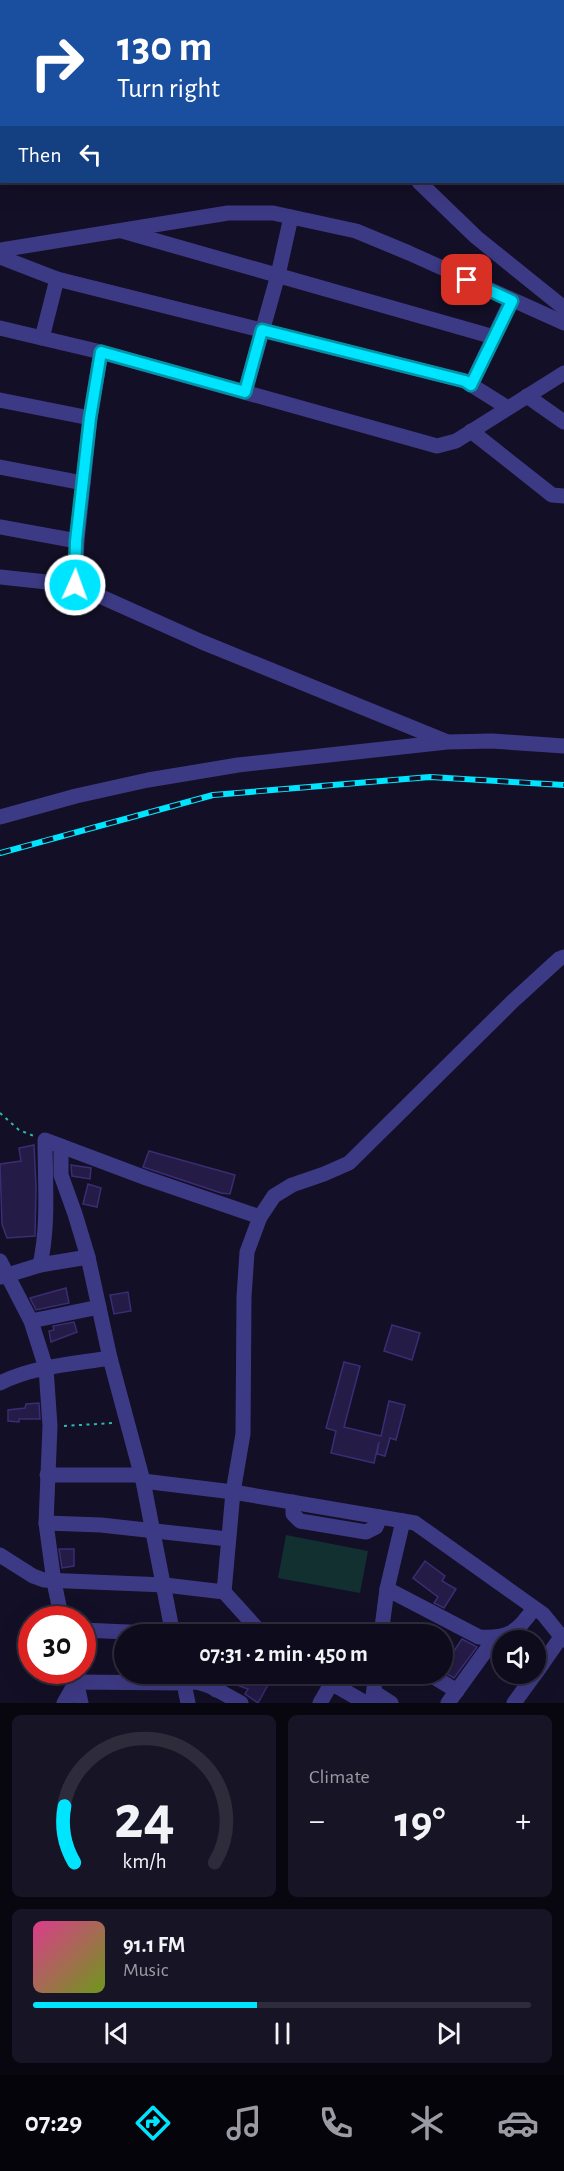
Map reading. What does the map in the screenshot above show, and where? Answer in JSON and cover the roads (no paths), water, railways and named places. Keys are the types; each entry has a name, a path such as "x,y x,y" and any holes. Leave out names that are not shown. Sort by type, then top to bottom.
{"street":[{"path":"420,183 476,237 564,308"},
{"path":"0,250 228,213 273,213 356,231 564,323"},
{"path":"245,392 278,275 291,217"},
{"path":"118,230 494,337"},
{"path":"0,257 57,279 465,381 508,408"},
{"path":"42,338 57,279"},
{"path":"471,385 512,301"},
{"path":"0,328 101,352 437,446 456,441 564,372"},
{"path":"75,585 76,541 90,418 101,352"},
{"path":"527,396 564,422"},
{"path":"0,400 90,418"},
{"path":"471,431 552,495 564,496"},
{"path":"0,467 83,483"},
{"path":"0,527 76,541"},
{"path":"0,577 75,585 202,642 447,742"},
{"path":"0,817 76,796 159,778 238,765 447,742 492,741 564,746"},
{"path":"244,1624 224,1592 233,1492 243,1434 244,1297 247,1252 260,1217 274,1196 292,1185 349,1162 513,1001 564,957"},
{"path":"40,1264 46,1220 45,1140 260,1217"},
{"path":"61,1146 61,1175 88,1257 110,1358 142,1478 171,1624"},
{"path":"59,1606 46,1523 50,1426 46,1368 31,1322 2,1271 88,1257"},
{"path":"31,1322 99,1307"},
{"path":"0,1383 12,1377 46,1368 110,1358"},
{"path":"47,1475 142,1478 415,1523 543,1614 562,1639 546,1659"},
{"path":"382,1624 387,1589 403,1521"},
{"path":"46,1523 101,1525 228,1539"},
{"path":"0,1555 33,1576 54,1582 165,1585 224,1592"},
{"path":"387,1589 479,1637 492,1638"},
{"path":"514,1630 521,1627 534,1608"},
{"path":"96,1631 114,1631"},
{"path":"439,1684 453,1697 492,1642"},
{"path":"96,1677 114,1677"},
{"path":"64,1703 72,1684"},
{"path":"77,1684 81,1703"},
{"path":"184,1684 188,1703"},
{"path":"203,1684 241,1703"},
{"path":"216,1690 219,1684"},
{"path":"320,1703 330,1684"},
{"path":"333,1684 370,1699 391,1703"},
{"path":"370,1699 374,1684"},
{"path":"514,1703 527,1684"}],"railway":[{"path":"0,853 213,795 430,777 564,785"}]}
